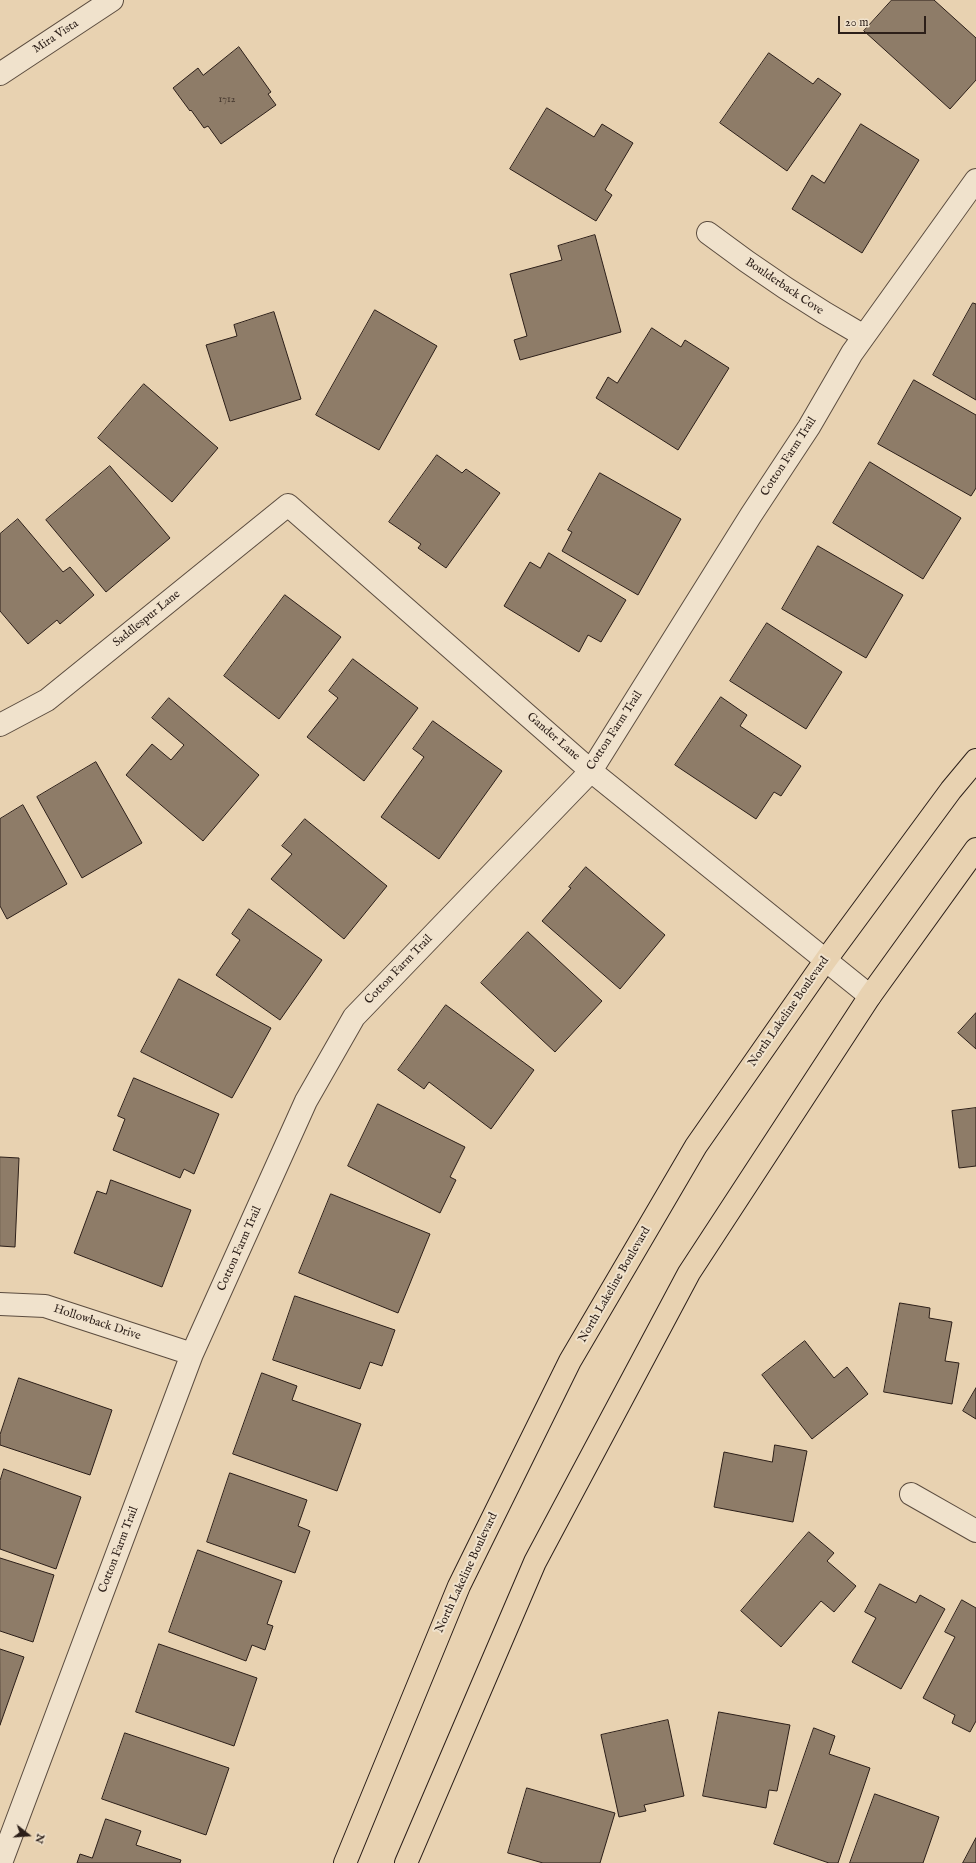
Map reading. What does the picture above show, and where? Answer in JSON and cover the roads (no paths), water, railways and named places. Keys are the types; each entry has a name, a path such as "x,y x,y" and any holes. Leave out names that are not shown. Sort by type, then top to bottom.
{"main road":[{"name":"North Lakeline Boulevard","path":"345,1863 459,1586 570,1361 696,1146 825,961 951,790 976,760"},
{"path":"406,1863 535,1562 689,1273 870,996 976,849"}],"street":[{"name":"Mira Vista","path":"0,74 112,0"},
{"name":"Cotton Farm Trail","path":"1,1863 192,1354 306,1101 354,1017 591,771 746,522 809,427 864,336 976,180"},
{"name":"Boulderback Cove","path":"708,233 752,266 817,310 864,336"},
{"name":"Gander Lane","path":"288,505 591,771 870,996"},
{"name":"Saddlespur Lane","path":"0,725 47,700 288,505"},
{"name":"Hollowback Drive","path":"0,1304 45,1306 192,1354"},
{"path":"911,1494 976,1531"}]}
